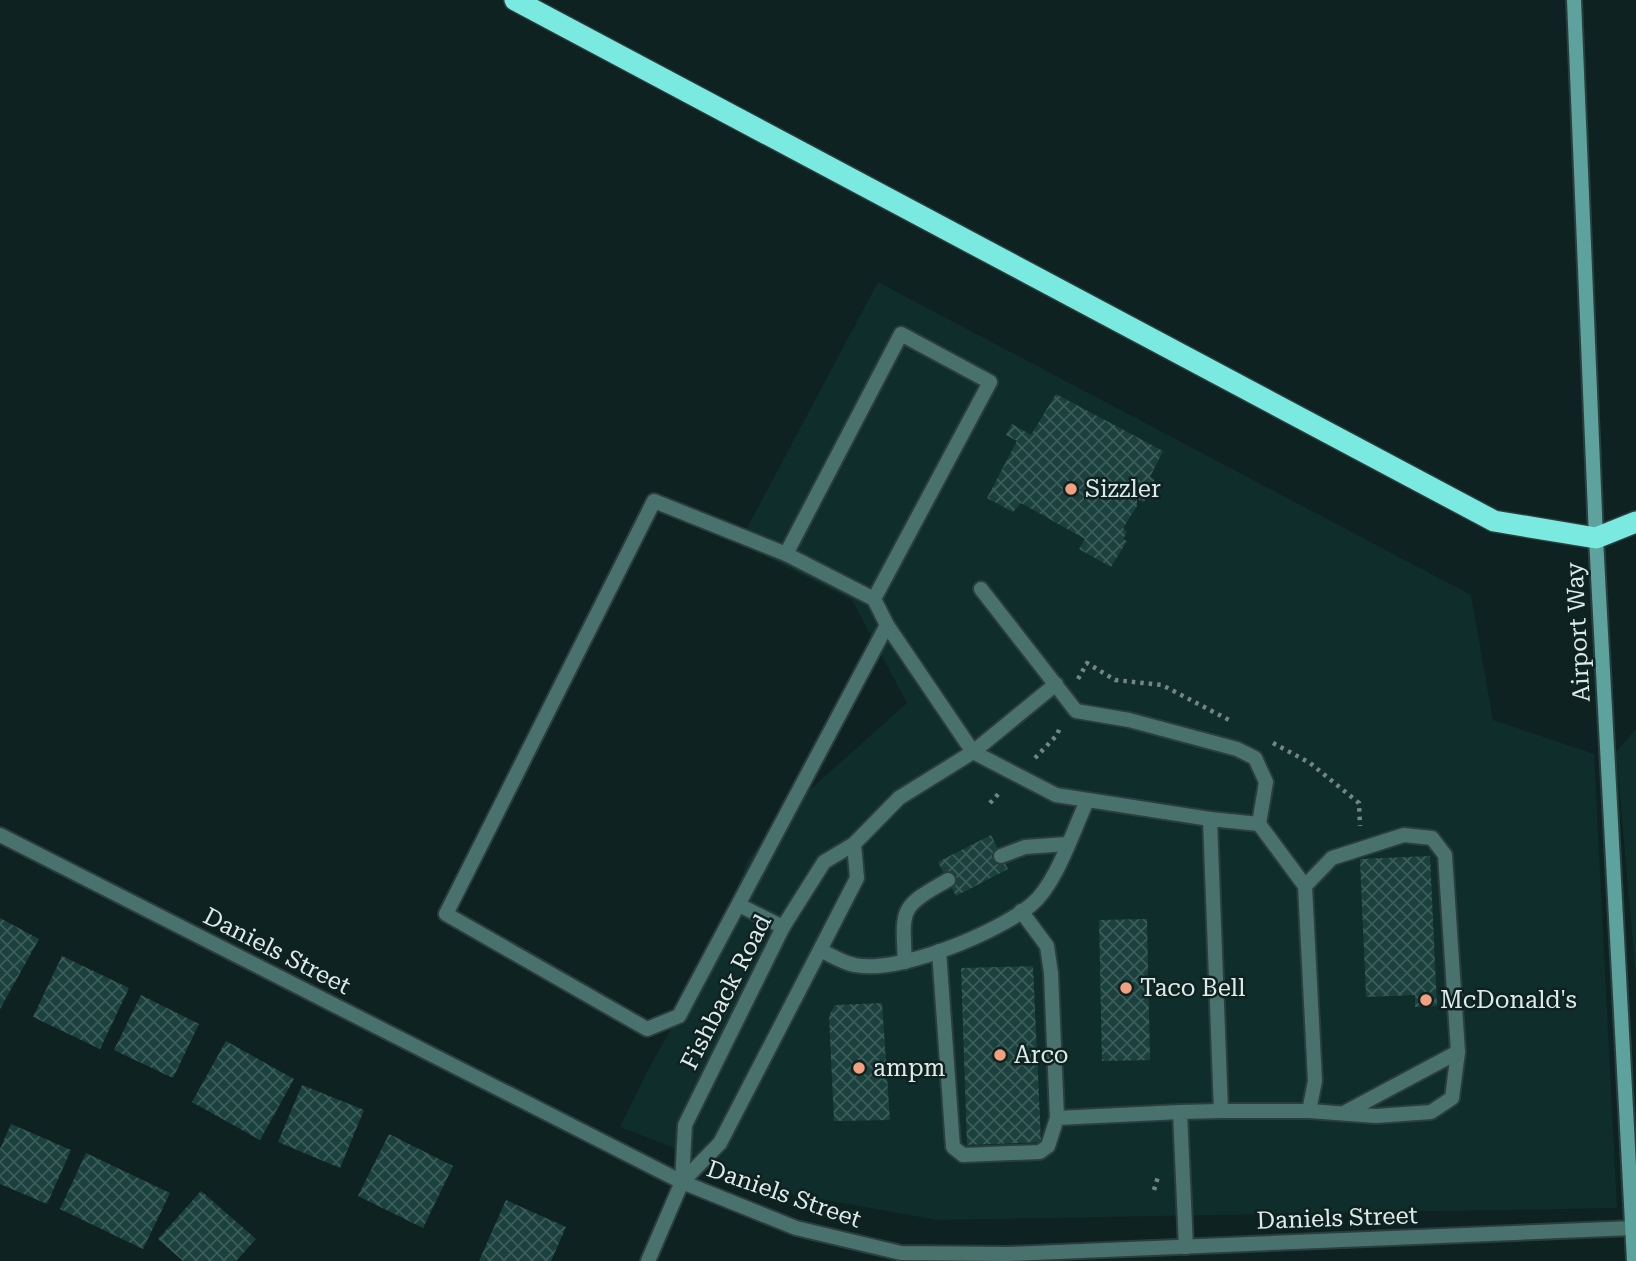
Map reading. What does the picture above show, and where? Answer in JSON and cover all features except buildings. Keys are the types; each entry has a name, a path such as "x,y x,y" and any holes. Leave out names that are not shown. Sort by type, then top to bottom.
{"highway":[{"path":"515,0 1494,521 1596,538 1636,522"}],"main road":[{"name":"Airport Way","path":"1574,0 1596,538 1635,1228 1634,1261"}],"street":[{"path":"786,554 901,334 990,382 874,599"},
{"path":"887,625 679,1016 648,1029 446,914 654,501 786,554 874,599 887,625 973,752 1056,794 1087,802 1259,824"},
{"path":"981,589 1076,711 1129,720 1237,749 1255,758 1266,782 1259,824 1305,886 1315,1081 1309,1111"},
{"name":"Fishback Road","path":"648,1261 682,1182 685,1125 783,927 824,862 854,844 899,798 973,752 1056,684"},
{"path":"820,950 857,966 916,961 1021,911 1031,905 1047,887 1087,802"},
{"path":"1210,819 1221,1111"},
{"name":"Daniels Street","path":"0,835 682,1182 796,1228 901,1253 1008,1254 1635,1228"},
{"path":"1056,1118 1221,1111 1309,1111 1376,1116 1430,1112 1452,1098 1458,1052 1445,855 1432,838 1404,835 1332,858 1305,886"},
{"name":"Fishback Road","path":"682,1182 720,1143 857,878 854,844"},
{"path":"1001,856 1025,847 1067,844"},
{"path":"905,962 903,920 907,908 948,880"},
{"path":"739,905 783,927"},
{"path":"939,951 953,1147 963,1155 1040,1152 1048,1146 1056,1118 1049,959 1047,946 1021,911"},
{"path":"1343,1114 1458,1052"},
{"path":"1180,1112 1186,1247"}],"shaded area":[{"path":"878,282 1471,595 1493,720 1594,754 1617,1208 937,1220 792,1194 620,1127 649,1068 709,962 748,859 805,794 907,703 852,600 739,543"},
{"path":"1636,729 1636,977 1616,752"}],"place":[{"name":"Sizzler","path":"1071,489"},
{"name":"Taco Bell","path":"1126,988"},
{"name":"McDonald's","path":"1426,1000"},
{"name":"Arco","path":"1000,1055"},
{"name":"ampm","path":"859,1068"}]}
